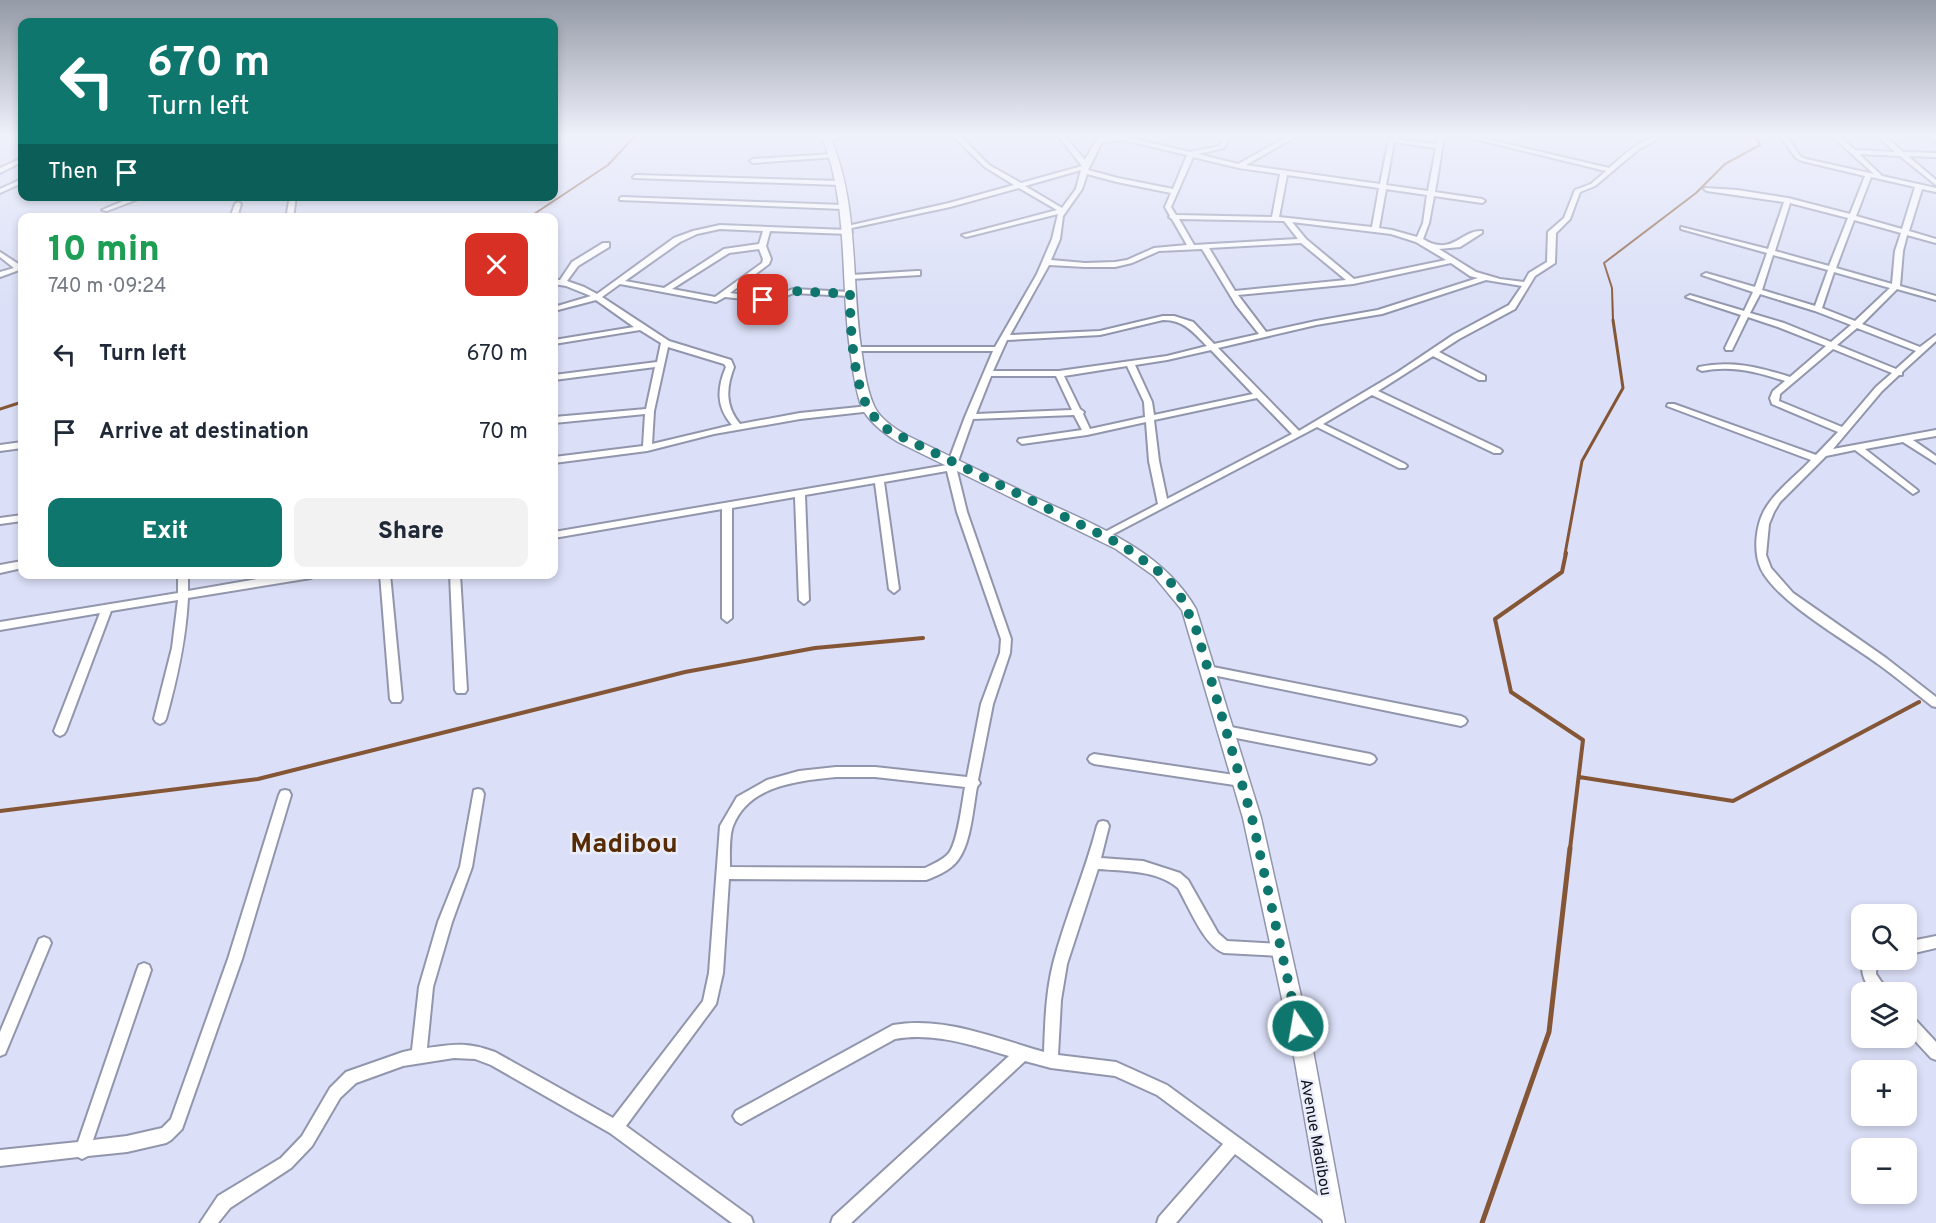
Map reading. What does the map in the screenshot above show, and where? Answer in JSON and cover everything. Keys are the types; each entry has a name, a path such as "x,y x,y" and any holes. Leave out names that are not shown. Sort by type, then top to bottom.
{"street":[{"name":"Avenue Madibou","path":"841,194 848,230 854,349 869,409 888,430 952,464 1104,536 1146,561 1178,591 1196,629 1263,865 1302,1046 1332,1219"},
{"path":"558,308 597,297 684,236 720,227 767,230 848,230 989,194"},
{"path":"1034,194 1062,211"},
{"path":"723,873 926,874 937,870 954,856 960,843 974,783 987,704 1005,653 1006,639 968,530 952,464 969,417 1003,338 1036,284 1056,239 1062,211 1075,194"},
{"path":"1172,194 1168,207 1192,247"},
{"path":"1275,218 1280,194"},
{"path":"1375,230 1382,194"},
{"path":"1419,240 1425,229 1432,194"},
{"path":"1439,194 1482,201"},
{"path":"1104,536 1298,435 1371,392 1432,352 1512,307 1526,284 1551,263 1552,232 1567,219 1576,194"},
{"path":"1757,194 1854,216 1936,241"},
{"path":"1818,309 1838,245 1854,216 1862,194"},
{"path":"1843,432 1775,402 1776,393 1858,323 1896,286 1899,251 1907,233 1917,194"},
{"path":"621,199 843,207"},
{"path":"1729,348 1758,290 1788,200"},
{"path":"105,210 129,201"},
{"path":"235,213 238,204"},
{"path":"966,235 1062,211"},
{"path":"1172,217 1275,218 1375,230 1419,240 1450,261 1484,278 1526,284"},
{"path":"1286,219 1303,241 1353,282"},
{"path":"1683,228 1831,267 1936,298"},
{"path":"620,282 667,288 712,300 725,296 765,264 762,246 767,230"},
{"path":"1431,248 1457,244 1480,231"},
{"path":"1045,262 1093,265 1125,263 1150,250 1303,241"},
{"path":"563,281 575,264 606,245"},
{"path":"667,288 727,251 746,246 762,246"},
{"path":"1204,246 1233,293 1264,335"},
{"path":"0,254 18,266"},
{"path":"1233,293 1353,282 1450,261"},
{"path":"0,275 18,269"},
{"path":"851,276 917,273"},
{"path":"1706,275 1858,323 1920,350"},
{"path":"988,373 1059,374 1131,365 1379,312 1484,278"},
{"path":"558,282 563,281 597,297 640,328 665,342 728,362 730,367 722,393 726,414 737,426"},
{"path":"725,296 770,300 793,291 850,294"},
{"path":"1690,297 1746,313 1833,345 1899,373"},
{"path":"1003,338 1100,333 1174,318 1190,324 1298,435"},
{"path":"558,341 640,328"},
{"path":"1936,337 1879,389 1843,432 1768,511 1761,555 1775,583 1807,611 1882,661 1936,703"},
{"path":"647,448 650,411 665,342"},
{"path":"854,349 998,349"},
{"path":"1432,352 1482,378"},
{"path":"558,377 659,364"},
{"path":"1702,369 1721,364 1739,364 1791,380"},
{"path":"1131,365 1144,388 1163,504"},
{"path":"1059,374 1080,412 1087,432"},
{"path":"1371,392 1497,451"},
{"path":"1022,441 1087,432 1259,395"},
{"path":"1671,406 1820,456 1936,433"},
{"path":"558,459 647,448 737,426 800,416 869,409"},
{"path":"558,420 650,411"},
{"path":"969,417 1080,412"},
{"path":"1317,424 1402,466"},
{"path":"1905,439 1936,460"},
{"path":"0,447 18,445"},
{"path":"1858,448 1913,491"},
{"path":"558,534 879,481 952,464"},
{"path":"879,481 894,589"},
{"path":"800,493 804,600"},
{"path":"727,506 727,618"},
{"path":"0,521 18,519"},
{"path":"0,569 18,566"},
{"path":"160,719 178,655 184,620 183,579"},
{"path":"0,626 283,579"},
{"path":"386,579 396,699"},
{"path":"455,579 461,690"},
{"path":"60,731 107,608"},
{"path":"1208,670 1461,721"},
{"path":"1226,731 1371,759"},
{"path":"1094,759 1241,782"},
{"path":"615,1128 709,1004 716,973 726,826 729,815 745,797 759,789 786,781 846,770 879,771 974,783"},
{"path":"419,1056 426,987 445,922 466,867 478,794"},
{"path":"0,1158 82,1151 166,1135 177,1124 235,959 285,795"},
{"path":"1051,1061 1055,997 1060,965 1095,863 1103,826"},
{"path":"1095,863 1143,867 1175,877 1183,884 1213,938 1224,947 1282,950"},
{"path":"1917,946 1936,942"},
{"path":"0,1049 44,943"},
{"path":"82,1151 144,970"},
{"path":"741,1116 893,1032 911,1029 945,1031 1051,1061 1116,1070 1137,1077 1162,1090 1332,1219"},
{"path":"1917,1032 1936,1053"},
{"path":"208,1223 224,1202 286,1162 307,1141 335,1093 351,1077 403,1059 454,1051 475,1052 495,1059 615,1128 745,1223"},
{"path":"839,1223 1022,1054"},
{"path":"1165,1223 1234,1143"}],"waterway":[{"path":"558,198 564,194"},
{"path":"1613,321 1612,288 1604,263 1695,194"},
{"path":"536,213 554,201"},
{"path":"1565,554 1582,461 1623,388 1613,320"},
{"path":"0,409 18,403"},
{"path":"1566,553 1562,572 1495,619 1511,692 1583,740 1570,849"},
{"path":"0,811 258,779 685,672 815,648 923,638"},
{"path":"1579,777 1733,801 1919,702"},
{"path":"1482,1223 1549,1032 1570,848"}],"district":[{"name":"Madibou","path":"624,843"}],"route":[{"path":"763,300 775,299 793,291 850,294 854,349 861,384 869,409 888,430 1122,545 1165,576 1178,591 1189,609 1196,629 1252,818 1298,1026"}]}
